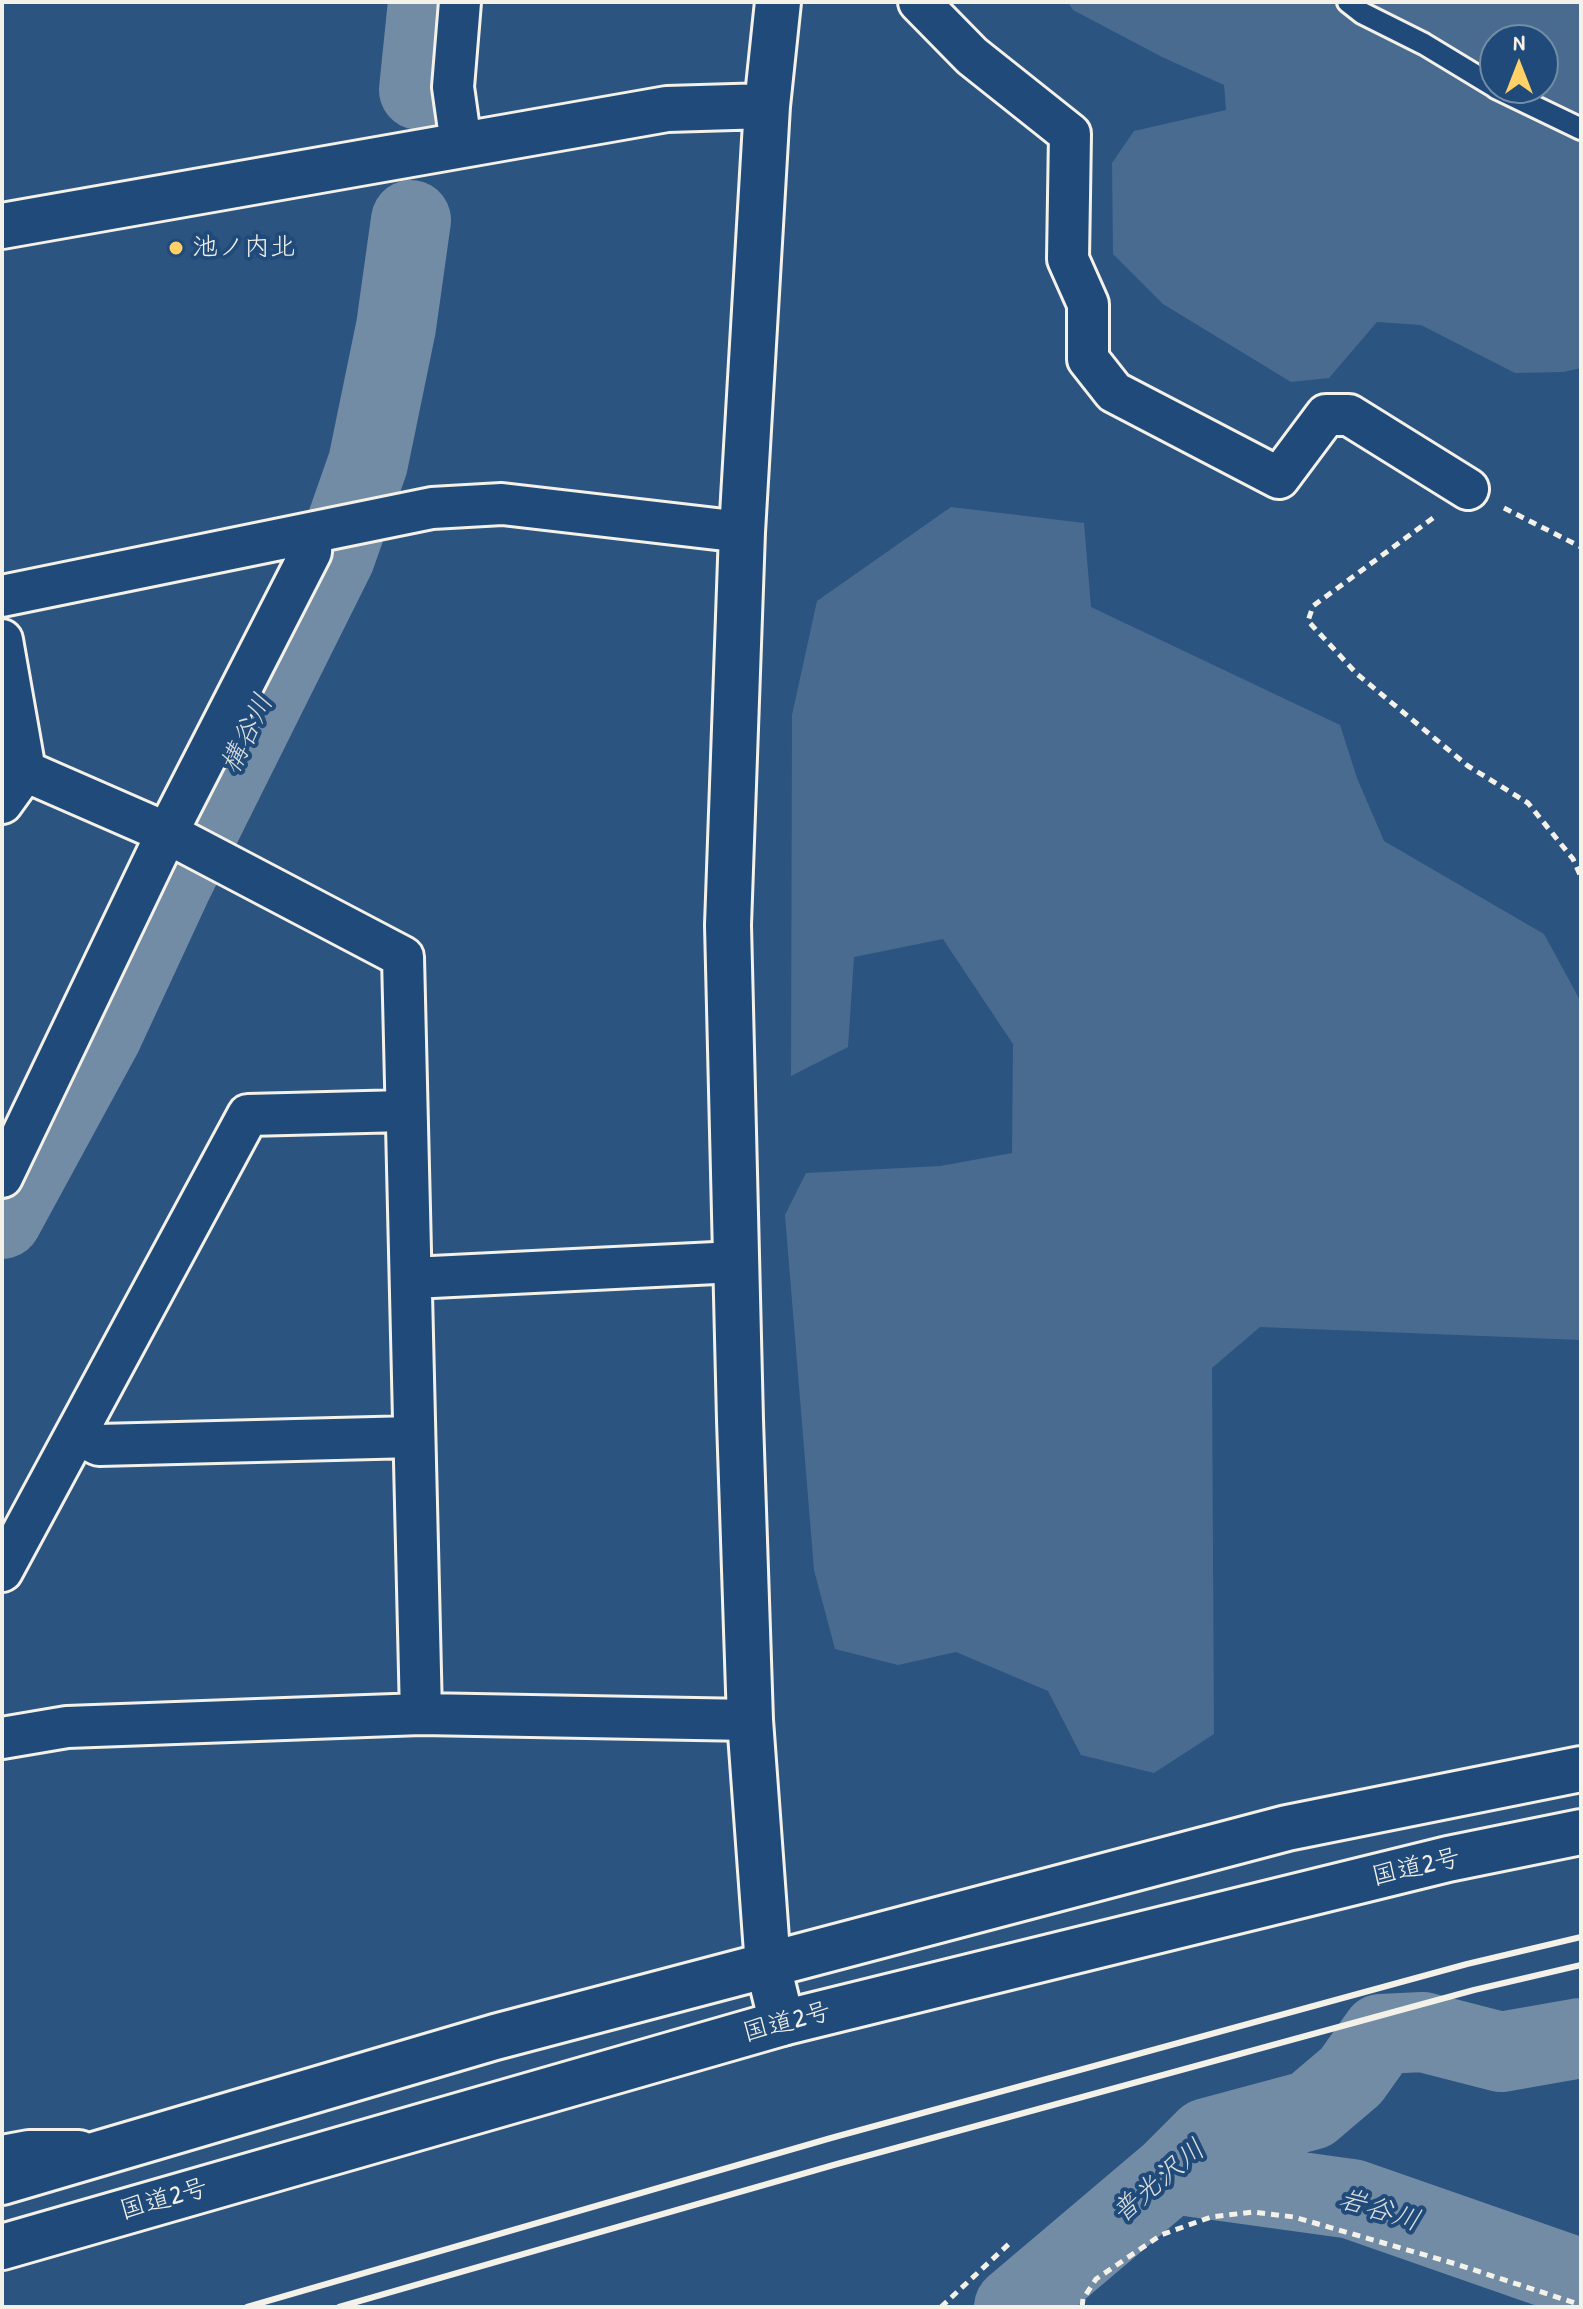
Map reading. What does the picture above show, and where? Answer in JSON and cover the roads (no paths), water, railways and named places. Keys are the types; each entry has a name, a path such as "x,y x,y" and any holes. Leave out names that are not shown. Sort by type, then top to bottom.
{"main road":[{"path":"778,2 767,106 742,532 728,925 750,1720 768,1966 782,2023"},
{"path":"2,226 667,109 767,106"},
{"path":"2,2182 495,2037 1287,1828 1581,1769"},
{"name":"国道2号","path":"2,2247 782,2023 1448,1859 1581,1832"}],"street":[{"path":"460,2 453,87 461,144"},
{"path":"919,2 972,56 1070,134 1068,259 1088,304 1088,359 1114,392 1279,478 1326,415 1349,415 1468,489"},
{"path":"2,596 432,508 502,504 742,532"},
{"path":"2,1177 184,842 322,531"},
{"path":"2,640 25,771 2,803"},
{"path":"25,771 184,842 403,957 421,1714"},
{"path":"2,1571 248,1115 405,1111"},
{"path":"412,1278 736,1262"},
{"path":"77,1434 99,1445 414,1437"},
{"path":"2,1738 67,1727 421,1714 750,1720"},
{"path":"2,2156 29,2151 107,2151"}],"lane":[{"path":"1348,2 1362,13 1424,44 1479,78"},
{"path":"1529,104 1581,129"}],"waterway":[{"name":"構谷川","path":"419,90 428,2"},
{"name":"構谷川","path":"2,1219 102,1035 172,884 335,557 368,463 396,327 411,220"},
{"name":"普光沢川","path":"1014,2307 1171,2174 1207,2138 1311,2110 1351,2076 1381,2034 1423,2032 1501,2052 1581,2038"},
{"name":"岩谷川","path":"1171,2174 1352,2199 1581,2279"}],"railway":[{"path":"247,2307 831,2138 1467,1964 1581,1937"},
{"path":"339,2307 837,2164 1474,1990 1581,1965"}],"place":[{"name":"池ノ内北","path":"176,248"}]}
